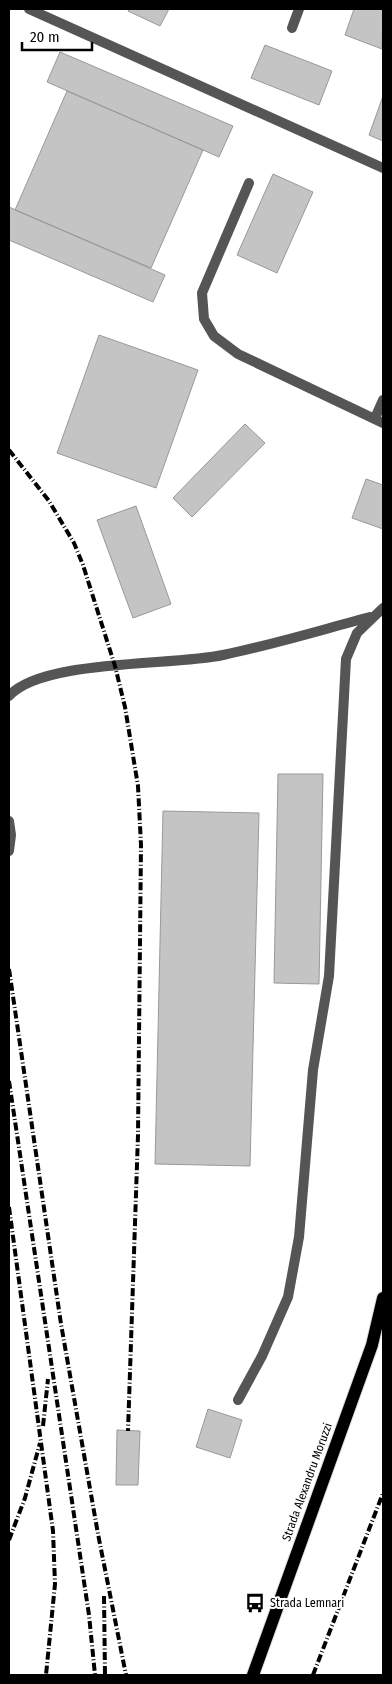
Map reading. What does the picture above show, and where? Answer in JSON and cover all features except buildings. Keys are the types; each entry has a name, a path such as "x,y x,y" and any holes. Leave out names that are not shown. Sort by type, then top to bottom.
{"main road":[{"name":"Strada Alexandru Moruzzi","path":"253,1675 369,1353 383,1298"}],"lane":[{"path":"29,9 383,168"},
{"path":"292,28 299,9"},
{"path":"249,183 202,293 204,318 214,336 238,354 379,420 383,400"},
{"path":"238,1400 262,1356 279,1318 288,1297 294,1270 299,1237 313,1070 329,976 346,659 356,633 383,608"},
{"path":"9,696 28,683 42,678 80,670 221,656 372,617"},
{"path":"9,820 12,835 9,851"}],"railway":[{"path":"9,450 49,501 74,543 83,565 115,666 125,707 138,786 141,845 138,1135 128,1431"},
{"path":"9,969 61,1324 98,1534 126,1675"},
{"path":"9,1081 89,1615 95,1675"},
{"path":"9,1207 53,1531 55,1584 46,1675"},
{"path":"43,1426 48,1379"},
{"path":"9,1540 25,1498 40,1443"},
{"path":"313,1675 383,1493"},
{"path":"104,1596 105,1675"}],"place":[{"name":"Strada Lemnari","path":"255,1603"}]}
